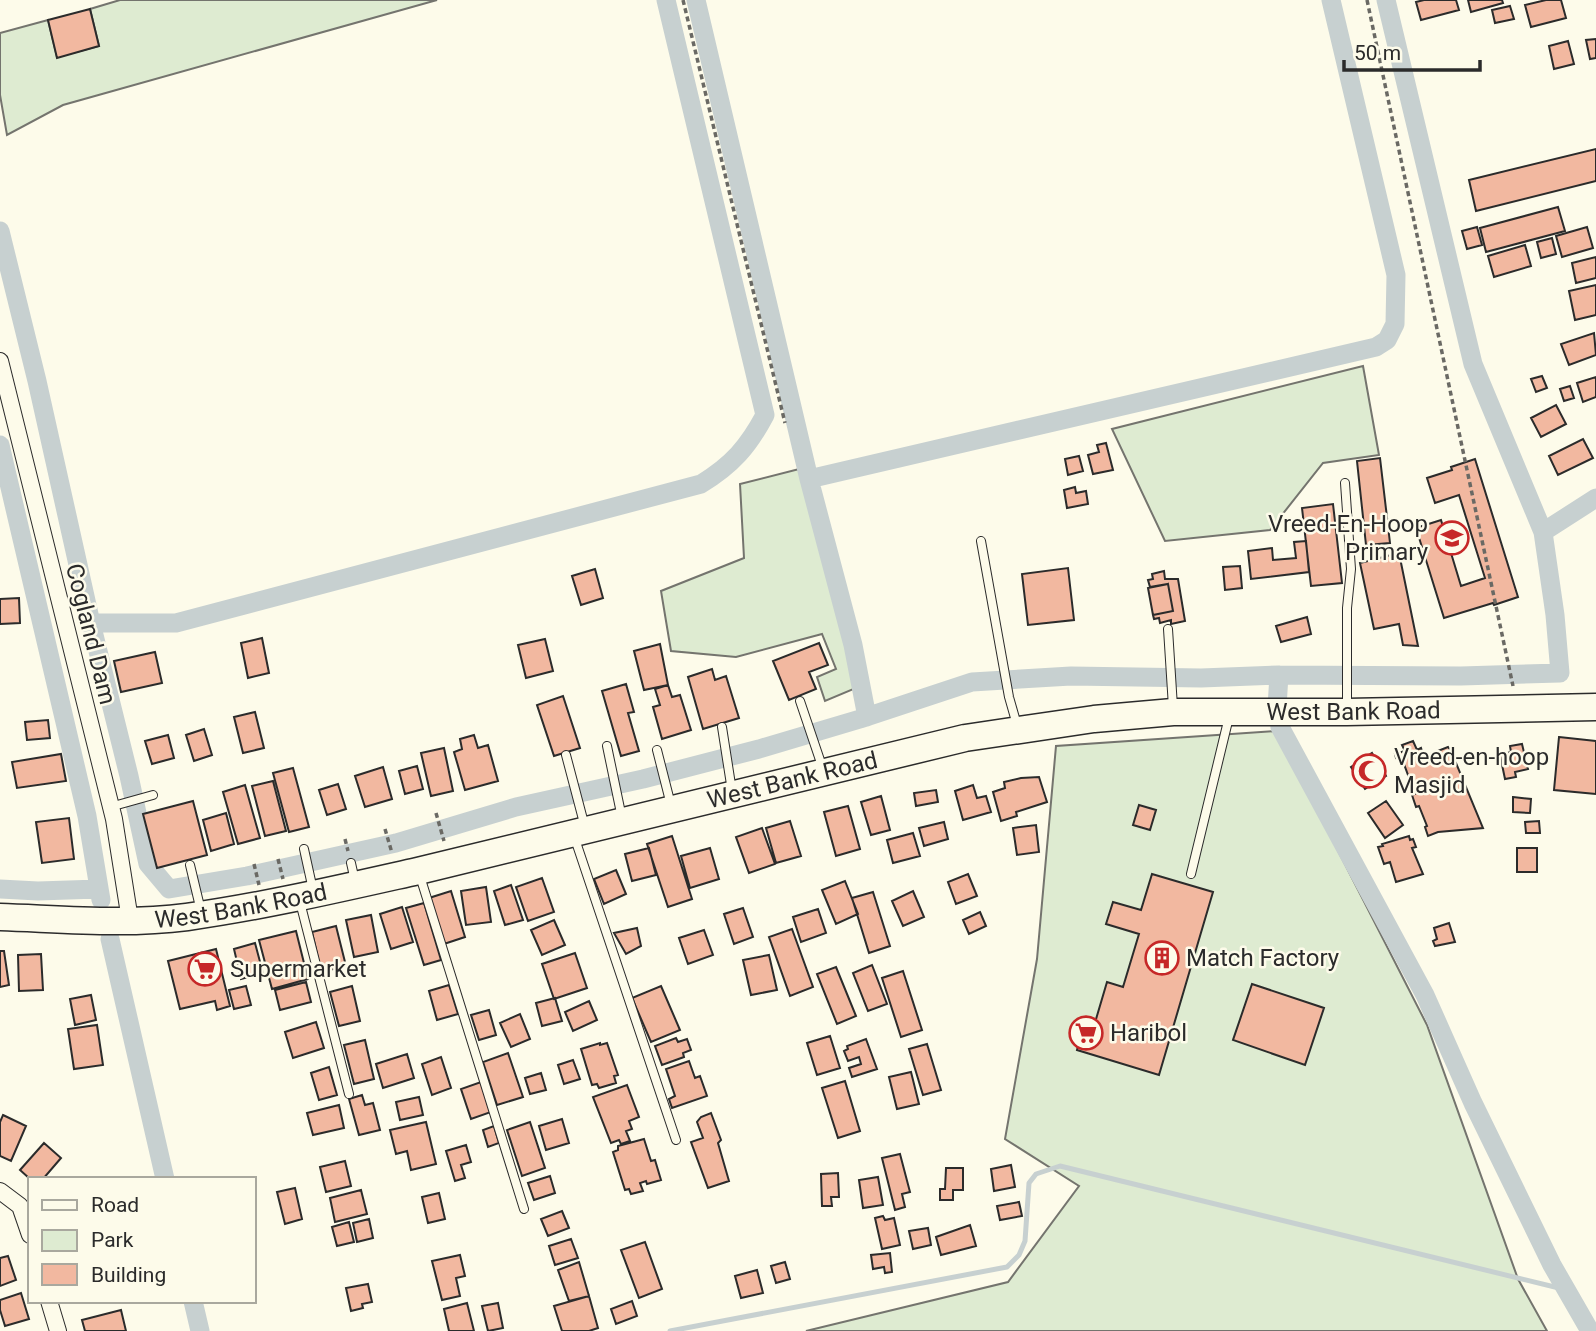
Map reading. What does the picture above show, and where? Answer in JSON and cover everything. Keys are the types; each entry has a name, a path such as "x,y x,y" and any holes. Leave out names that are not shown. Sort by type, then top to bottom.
{"main road":[{"name":"West Bank Road","path":"0,917 130,920 186,917 200,904 288,890 353,874 418,871 670,800 820,762 1094,719 1173,703 1230,713 1311,712 1347,700 1596,708"}],"street":[{"name":"Cogland Dam","path":"0,361 117,805 130,920"},
{"path":"0,1191 16,1200 28,1229"},
{"path":"50,1303 58,1331"}],"lane":[{"path":"1345,483 1351,569 1347,608 1347,700"},
{"path":"981,541 1009,697 1019,731"},
{"path":"1168,629 1173,703"},
{"path":"800,701 820,762"},
{"path":"1191,874 1230,713"},
{"path":"722,727 731,785"},
{"path":"607,746 621,814"},
{"path":"657,751 670,800"},
{"path":"566,755 574,782 580,825 676,1140"},
{"path":"117,805 153,795"},
{"path":"304,849 288,890 349,1094"},
{"path":"190,865 200,904"},
{"path":"418,871 524,1209"}],"path":[{"path":"683,0 785,423"},
{"path":"1367,0 1516,697"},
{"path":"436,813 444,841"},
{"path":"385,829 392,853"},
{"path":"278,859 288,890"},
{"path":"254,864 288,890"}],"green space":[{"path":"120,0 437,0 63,105 7,135 0,95 0,33 48,20 57,57 99,46 90,9"},
{"path":"1363,366 1379,455 1323,463 1270,530 1165,541 1112,429"},
{"path":"807,467 856,688 825,701 817,677 836,669 822,634 736,657 671,651 661,591 744,558 740,484"},
{"path":"1277,731 1427,1025 1518,1279 1547,1331 806,1331 1008,1282 1079,1186 1005,1139 1037,959 1056,746"}],"building":[{"path":"1456,0 1459,10 1421,20 1416,2"},
{"path":"1468,0 1502,0 1503,3 1471,12"},
{"path":"1561,0 1566,18 1531,27 1525,5"},
{"path":"1510,6 1514,19 1495,23 1492,10"},
{"path":"90,9 99,46 57,58 48,20"},
{"path":"1596,39 1596,58 1590,59 1586,40"},
{"path":"1568,41 1574,64 1554,69 1549,46"},
{"path":"1596,149 1596,181 1476,211 1469,180"},
{"path":"1558,207 1565,231 1486,252 1480,228"},
{"path":"1477,227 1482,245 1467,249 1462,231"},
{"path":"1587,227 1593,248 1562,257 1556,236"},
{"path":"1552,238 1556,254 1541,258 1537,242"},
{"path":"1525,245 1531,266 1494,277 1488,256"},
{"path":"1596,257 1596,278 1576,283 1572,263"},
{"path":"1596,285 1596,315 1575,320 1569,291"},
{"path":"1594,333 1596,355 1569,365 1561,344"},
{"path":"1542,376 1547,388 1536,392 1531,379"},
{"path":"1596,377 1596,397 1583,402 1577,383"},
{"path":"1570,386 1574,398 1564,401 1560,389"},
{"path":"1556,405 1566,424 1541,437 1531,418"},
{"path":"1583,439 1593,458 1558,475 1549,456"},
{"path":"1106,443 1113,470 1093,474 1088,455 1099,452 1097,445"},
{"path":"1079,456 1083,471 1068,475 1065,459"},
{"path":"1380,458 1390,543 1366,545 1357,461"},
{"path":"1475,459 1518,597 1444,618 1416,528 1441,520 1461,586 1485,578 1459,495 1435,503 1427,478"},
{"path":"1075,487 1076,493 1086,491 1088,504 1067,508 1064,490"},
{"path":"1333,504 1342,583 1311,586 1302,508"},
{"path":"1306,541 1309,572 1251,579 1248,551 1272,548 1273,560 1296,558 1294,542"},
{"path":"1399,553 1418,646 1403,645 1399,624 1374,629 1360,563"},
{"path":"1240,566 1242,588 1225,590 1223,567"},
{"path":"1068,568 1074,620 1028,625 1022,574"},
{"path":"595,569 603,598 581,605 572,576"},
{"path":"1164,571 1165,579 1178,579 1185,621 1171,624 1171,620 1160,623 1159,618 1154,619 1153,615 1173,611 1168,584 1150,587 1148,580 1153,579 1152,574"},
{"path":"1168,584 1173,611 1153,615 1148,588"},
{"path":"19,598 20,623 0,624 0,599"},
{"path":"1307,617 1311,634 1281,642 1276,626"},
{"path":"262,638 269,673 248,678 241,643"},
{"path":"545,639 553,671 526,678 518,645"},
{"path":"819,643 828,665 809,672 816,689 789,700 773,661"},
{"path":"660,644 668,685 644,690 634,651"},
{"path":"155,652 162,683 121,692 114,661"},
{"path":"712,669 715,680 726,676 739,718 703,729 688,677"},
{"path":"626,684 634,712 628,713 639,751 621,756 602,691"},
{"path":"668,685 672,697 680,695 691,730 662,739 653,707 660,705 655,689"},
{"path":"563,696 580,748 554,756 537,705"},
{"path":"255,712 264,748 243,753 234,717"},
{"path":"48,720 50,738 27,740 25,722"},
{"path":"204,729 212,755 194,761 186,735"},
{"path":"168,735 174,758 152,764 145,741"},
{"path":"474,735 478,748 488,745 498,781 465,790 454,752 462,749 460,739"},
{"path":"1559,737 1596,741 1596,794 1554,790"},
{"path":"1413,741 1417,750 1421,748 1425,761 1432,758 1430,754 1448,747 1483,828 1438,832 1428,836 1427,826 1419,806 1416,807 1412,795 1415,794 1401,756 1396,758 1395,754 1405,751 1402,745"},
{"path":"1522,744 1528,769 1515,772 1516,777 1505,779 1500,755 1511,752 1510,746"},
{"path":"444,748 453,791 431,796 421,753"},
{"name":"Vreed-en-hoop Masjid","path":"1372,753 1386,776 1365,789 1351,767"},
{"path":"61,754 66,781 17,788 12,762"},
{"path":"417,766 423,789 405,794 399,771"},
{"path":"383,767 392,799 365,807 355,776"},
{"path":"293,768 309,827 289,832 273,773"},
{"path":"1039,777 1047,802 1016,812 1017,816 1001,821 993,792 1005,788 1004,782"},
{"path":"273,781 286,831 265,836 252,786"},
{"path":"338,784 346,809 327,815 319,790"},
{"path":"245,785 260,838 238,844 223,792"},
{"path":"973,785 977,798 986,796 991,812 963,820 955,791"},
{"path":"936,790 938,802 916,806 914,793"},
{"path":"881,796 890,830 871,835 861,802"},
{"path":"1513,797 1531,799 1530,813 1513,812"},
{"path":"193,801 207,855 157,868 143,814"},
{"path":"1386,801 1403,825 1385,838 1368,813"},
{"path":"1139,805 1156,810 1150,830 1133,825"},
{"path":"848,806 860,849 836,856 824,812"},
{"path":"226,813 234,844 211,851 203,820"},
{"path":"69,818 74,859 42,863 36,822"},
{"path":"790,821 801,856 776,863 766,828"},
{"path":"1539,821 1540,833 1526,833 1525,822"},
{"path":"944,822 948,839 924,846 919,828"},
{"path":"1036,825 1039,852 1017,855 1013,828"},
{"path":"762,828 775,864 749,873 736,837"},
{"path":"913,833 920,856 893,863 887,840"},
{"path":"672,836 692,899 668,907 647,844"},
{"path":"1409,836 1416,847 1412,848 1423,874 1396,882 1390,862 1384,864 1378,847"},
{"path":"649,848 656,875 632,881 625,854"},
{"path":"710,848 719,879 690,888 681,856"},
{"path":"1517,848 1537,848 1537,872 1517,872"},
{"path":"616,870 626,894 604,904 594,879"},
{"path":"968,874 977,896 956,904 948,882"},
{"name":"Match Factory","path":"1152,874 1213,892 1159,1075 1077,1050 1084,1023 1094,1026 1107,982 1123,987 1139,934 1106,924 1113,902 1141,910"},
{"path":"542,878 554,912 528,921 516,887"},
{"path":"845,881 858,914 836,924 822,890"},
{"path":"511,885 523,920 505,925 494,891"},
{"path":"486,887 491,922 466,925 461,891"},
{"path":"451,891 465,937 444,944 429,898"},
{"path":"913,891 924,917 903,926 892,901"},
{"path":"873,892 890,946 869,953 852,898"},
{"path":"424,903 441,960 424,965 406,908"},
{"path":"402,907 413,942 391,949 380,914"},
{"path":"743,908 753,937 734,944 724,914"},
{"path":"818,909 826,933 801,942 793,917"},
{"path":"980,912 986,926 969,934 963,920"},
{"path":"371,915 378,952 354,957 346,920"},
{"path":"554,920 565,945 542,955 531,930"},
{"path":"1449,923 1455,942 1435,946 1433,941 1437,939 1434,928"},
{"path":"336,926 346,966 321,972 312,932"},
{"path":"637,928 641,946 626,954 614,933"},
{"path":"792,929 813,987 790,996 769,937"},
{"path":"704,930 713,955 688,964 679,938"},
{"path":"296,931 308,979 272,989 259,940"},
{"path":"255,943 263,973 241,979 234,949"},
{"path":"216,949 230,1006 217,1010 215,1001 180,1009 168,961"},
{"path":"0,951 4,951 9,985 0,987"},
{"path":"575,953 587,988 554,999 542,964"},
{"path":"41,954 43,990 19,991 18,955"},
{"path":"769,955 777,990 751,995 743,960"},
{"path":"872,965 887,1004 868,1011 853,973"},
{"path":"836,967 856,1016 837,1024 817,974"},
{"path":"903,971 922,1030 901,1037 882,978"},
{"path":"306,982 311,1002 280,1010 275,990"},
{"path":"1252,984 1324,1008 1305,1065 1233,1040"},
{"path":"449,985 458,1014 437,1020 429,991"},
{"path":"246,986 251,1005 234,1009 229,990"},
{"path":"352,986 360,1021 339,1026 330,992"},
{"path":"661,986 680,1030 651,1042 632,998"},
{"path":"91,995 96,1020 75,1025 70,999"},
{"path":"555,998 562,1021 542,1026 536,1003"},
{"path":"589,1001 597,1020 573,1031 565,1012"},
{"path":"489,1010 496,1035 479,1040 471,1015"},
{"path":"520,1014 530,1039 511,1047 500,1023"},
{"path":"316,1022 324,1048 293,1058 285,1032"},
{"path":"97,1025 103,1065 74,1069 68,1029"},
{"path":"830,1036 840,1068 817,1075 807,1043"},
{"path":"676,1038 678,1042 687,1039 691,1050 683,1053 684,1057 662,1065 655,1046"},
{"path":"866,1039 877,1069 852,1077 849,1068 861,1064 859,1057 848,1061 844,1051 848,1049 847,1046"},
{"path":"365,1040 374,1079 354,1084 344,1045"},
{"path":"607,1043 618,1075 614,1076 616,1083 599,1088 597,1084 592,1085 581,1049"},
{"path":"927,1044 941,1090 923,1095 909,1049"},
{"path":"508,1053 523,1097 497,1105 483,1062"},
{"path":"407,1054 414,1078 383,1088 376,1064"},
{"path":"441,1057 451,1088 432,1095 422,1064"},
{"path":"573,1060 580,1079 564,1084 558,1065"},
{"path":"689,1061 695,1078 700,1076 707,1096 672,1108 669,1099 675,1096 666,1069"},
{"path":"329,1067 337,1095 319,1100 311,1073"},
{"path":"911,1072 919,1104 897,1109 889,1077"},
{"path":"541,1073 546,1090 530,1094 525,1078"},
{"path":"845,1081 860,1131 838,1138 822,1088"},
{"path":"481,1082 491,1112 471,1119 461,1089"},
{"path":"627,1085 639,1117 629,1121 632,1129 626,1131 630,1141 621,1144 619,1140 611,1143 593,1097"},
{"path":"362,1095 365,1105 373,1103 380,1130 359,1135 349,1099"},
{"path":"419,1097 423,1115 400,1120 396,1102"},
{"path":"339,1105 344,1128 313,1135 307,1113"},
{"path":"711,1113 721,1140 718,1143 729,1181 708,1188 691,1142 703,1138 697,1122"},
{"path":"3,1115 26,1126 11,1161 0,1156 0,1122"},
{"path":"562,1119 569,1143 546,1150 539,1126"},
{"path":"426,1122 436,1164 411,1170 407,1151 396,1154 390,1130"},
{"path":"530,1122 545,1168 522,1176 507,1130"},
{"path":"494,1126 499,1143 488,1147 483,1130"},
{"path":"644,1139 651,1161 655,1160 661,1180 640,1183 643,1191 631,1194 629,1189 625,1190 613,1152 618,1150 618,1146"},
{"path":"44,1143 61,1158 45,1177 28,1177 20,1170"},
{"path":"466,1145 471,1162 461,1165 465,1178 455,1181 446,1151"},
{"path":"900,1154 910,1192 902,1194 905,1207 895,1210 882,1158"},
{"path":"345,1161 351,1186 326,1192 320,1167"},
{"path":"1011,1165 1015,1187 994,1191 991,1169"},
{"path":"946,1168 963,1168 963,1190 953,1190 953,1200 940,1200 940,1189 945,1189"},
{"path":"838,1173 839,1197 831,1197 832,1206 822,1206 821,1174"},
{"path":"550,1176 555,1193 534,1200 528,1183"},
{"path":"878,1177 883,1205 863,1208 859,1180"},
{"path":"295,1188 302,1219 285,1224 277,1192"},
{"path":"361,1190 367,1214 335,1222 330,1198"},
{"path":"439,1193 445,1219 428,1223 422,1197"},
{"path":"1019,1202 1022,1216 1000,1220 997,1206"},
{"path":"562,1211 569,1228 548,1236 541,1219"},
{"path":"883,1216 885,1220 894,1218 900,1245 882,1249 875,1218"},
{"path":"369,1219 373,1238 357,1242 353,1223"},
{"path":"349,1222 354,1242 337,1246 332,1227"},
{"path":"970,1225 976,1246 941,1255 936,1237"},
{"path":"928,1228 931,1245 913,1249 909,1231"},
{"path":"571,1239 578,1258 555,1265 549,1246"},
{"path":"645,1242 662,1289 639,1298 621,1250"},
{"path":"890,1253 892,1272 885,1273 884,1267 873,1269 871,1255"},
{"path":"460,1255 465,1276 456,1278 460,1296 442,1300 432,1261"},
{"path":"8,1256 16,1280 0,1286 0,1258"},
{"path":"579,1262 589,1296 569,1301 558,1270"},
{"path":"785,1262 790,1279 776,1283 771,1266"},
{"path":"757,1270 763,1293 741,1298 735,1276"},
{"path":"368,1284 372,1302 362,1304 363,1308 351,1311 346,1288"},
{"path":"21,1293 29,1319 5,1326 0,1300"},
{"path":"589,1296 598,1328 589,1331 562,1331 554,1306"},
{"path":"632,1301 637,1316 616,1324 611,1309"},
{"path":"467,1303 474,1331 449,1331 444,1309"},
{"path":"498,1303 503,1328 488,1331 482,1306"},
{"path":"121,1310 126,1331 85,1331 82,1320"}],"waterway":[{"path":"91,623 176,623 701,484 722,470 738,454 765,415 666,0"},
{"path":"696,0 809,479 853,645 867,717"},
{"path":"809,479 1376,347 1387,340 1395,324 1396,275 1331,0"},
{"path":"0,231 148,864 169,889 247,876 396,843 516,807 643,779 759,749 972,682 1071,676 1201,678 1560,673 1543,532 1473,364 1386,0"},
{"path":"0,445 87,816 101,900"},
{"path":"1543,532 1596,498"},
{"path":"1279,675 1277,707 1280,727 1425,995 1473,1103 1552,1265 1590,1331"},
{"path":"0,889 99,889"},
{"path":"110,939 165,1177"},
{"path":"670,1331 1007,1267 1019,1255 1025,1241 1029,1183 1036,1174 1060,1166 1567,1290"},
{"path":"193,1303 200,1331"}],"place":[{"name":"Vreed-En-Hoop Primary","path":"1452,538"},
{"name":"Vreed-en-hoop Masjid","path":"1369,771"},
{"name":"Match Factory","path":"1162,958"},
{"name":"Supermarket","path":"205,969"},
{"name":"Haribol","path":"1086,1033"}]}
